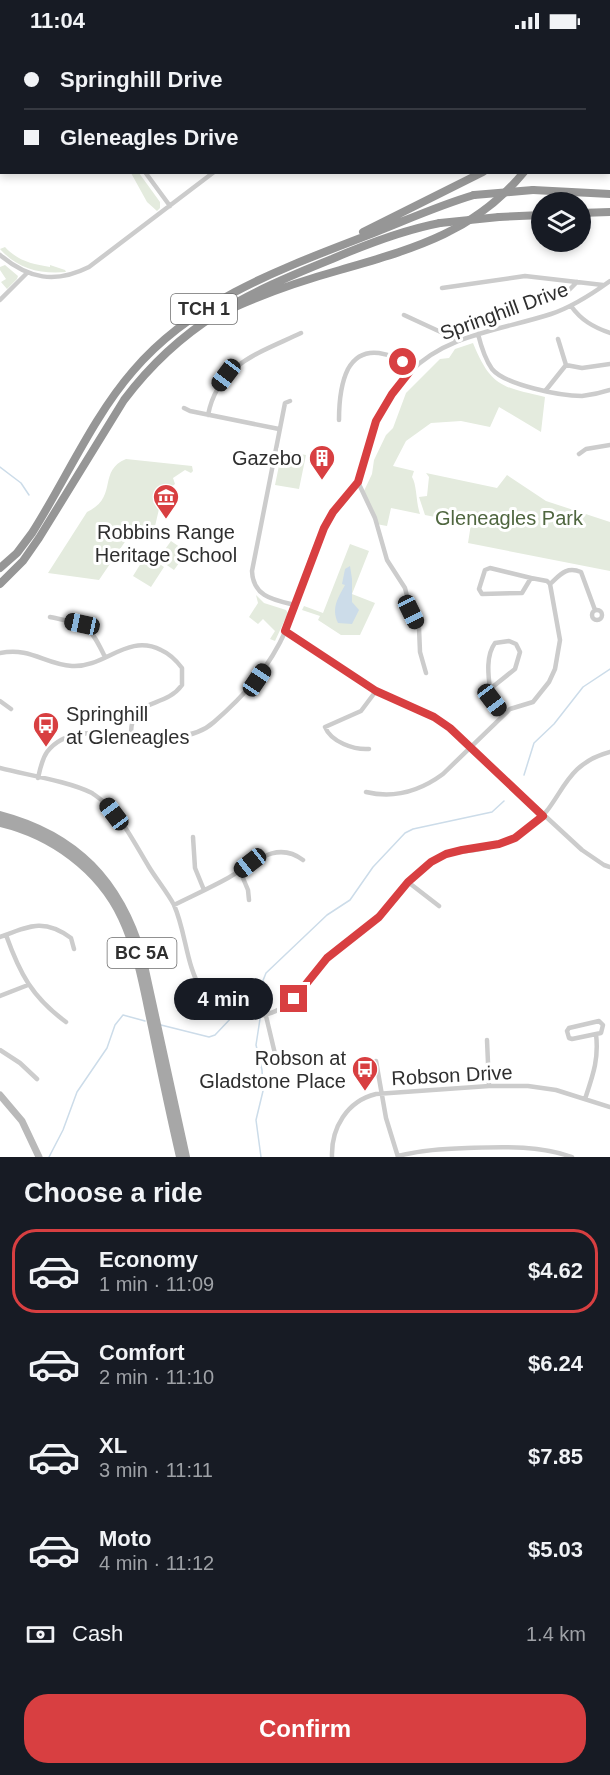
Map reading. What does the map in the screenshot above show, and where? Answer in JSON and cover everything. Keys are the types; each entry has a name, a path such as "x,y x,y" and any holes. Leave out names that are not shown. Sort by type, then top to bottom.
{"highway":[{"path":"339,245 479,174"},
{"path":"207,320 295,284 400,253 440,237 466,224 484,211 522,174"},
{"name":"TCH 1","path":"0,568 17,553 32,533 116,392 165,338 202,310 244,287 339,245 448,202 474,195 533,190 610,194"},
{"path":"591,213 610,212"},
{"name":"TCH 1","path":"0,584 23,561 39,538 109,422 139,380 172,346 207,320 248,295 302,271 362,246 423,226 440,222 531,216"}],"main road":[{"name":"BC 5A","path":"0,815 38,827 56,836 103,876 121,902 133,927 144,964 186,1157"},
{"name":"BC 5A","path":"0,823 35,834 73,857 97,881 116,905 127,929 141,974 180,1157"},
{"path":"0,1095 22,1121 39,1157"}],"street":[{"path":"146,174 170,206"},
{"path":"0,255 27,273 52,278 77,273 89,267 211,174"},
{"path":"0,300 27,273"},
{"path":"442,288 525,276 604,285"},
{"name":"Springhill Drive","path":"38,778 47,752 58,741 71,736 86,734 175,738 195,734 209,728 257,680 285,631 324,528 333,512 358,482 376,421 392,394 411,370 429,354 458,340 571,306 610,281"},
{"path":"556,290 568,290 577,282"},
{"path":"571,306 581,318 610,333"},
{"path":"404,315 458,340"},
{"path":"208,415 211,399 226,375 251,356 301,333"},
{"path":"478,334 487,360 493,370 502,377 546,390 581,396 610,390"},
{"path":"558,339 566,365"},
{"path":"339,420 345,378 354,361 364,355 378,352 403,362 411,370"},
{"path":"566,365 582,368 610,364"},
{"path":"546,390 566,365"},
{"path":"290,401 285,403 279,429 252,578 254,584 267,598 295,605"},
{"path":"184,408 279,429"},
{"path":"579,454 586,449 610,445"},
{"path":"358,482 375,518 387,560 405,588 411,612 419,628 420,652 426,673"},
{"path":"366,792 378,795 398,794 431,783 510,709 533,702 549,682 555,669 560,640 550,584 547,581 490,568 481,575 478,589 482,594 489,595 522,593 531,578"},
{"path":"550,584 564,571 572,569 581,572 595,610"},
{"path":"50,617 88,627 105,657"},
{"path":"285,631 376,691 434,717 450,728 543,816 590,856 610,867"},
{"path":"490,689 515,669 520,652 516,644 512,642 495,643 490,649 488,673 490,689 492,700 503,715"},
{"path":"0,653 26,651 62,664 75,666 91,663 134,645 148,644 173,658 183,672 182,685 177,691 134,714 131,735"},
{"path":"369,749 357,750 345,745 325,727 361,711 376,691"},
{"path":"0,701 11,709"},
{"path":"0,768 80,788 106,803 174,906 193,969 203,992 212,1003 233,1014 249,1017 266,1016 281,1009 294,999 327,958 379,917 408,882 431,862 446,854 499,844 515,838 543,816 567,779 581,764 610,752"},
{"path":"193,837 195,868 204,890"},
{"path":"174,906 240,871 262,856 277,852 295,853 303,860"},
{"path":"240,871 248,890 249,900"},
{"path":"408,882 439,906"},
{"path":"0,937 24,927 44,925 62,931 72,938 74,949"},
{"path":"6,934 19,969 28,985 40,1001 66,1022"},
{"path":"0,996 28,985"},
{"path":"266,1016 276,1058"},
{"path":"599,1021 603,1029 597,1034 572,1039 567,1035 569,1028 599,1021"},
{"path":"585,1099 596,1065 597,1034"},
{"path":"487,1040 489,1086"},
{"path":"0,1050 20,1063 37,1079"},
{"path":"376,1061 390,1135 398,1157 415,1152 505,1146 532,1148 572,1157"},
{"name":"Robson Drive","path":"332,1157 333,1138 340,1120 360,1100 382,1093 489,1086 538,1088 556,1090 610,1107"}],"green space":[{"path":"132,174 140,174 160,202 160,208 157,211 147,202"},
{"path":"5,247 15,256 26,261 37,265 50,267 50,265 66,272 38,271 22,266 0,249"},
{"path":"5,265 18,276 7,289 1,282 6,279 0,270 0,267"},
{"name":"Gleneagles Park","path":"473,343 486,369 500,383 518,391 545,397 541,432 499,407 490,427 461,421 431,423 406,441 393,466 414,471 412,477 420,514 391,508 387,526 376,524 363,493 372,474 374,460 386,435 393,428 406,393 440,359 449,358 455,349"},
{"path":"282,451 306,455 299,489 275,485"},
{"path":"126,459 192,466 193,471 191,473 185,470 173,478 175,484 168,490 166,508 159,509 153,535 141,534 133,530 99,580 48,573 87,512 103,499 112,470"},
{"name":"Gleneagles Park","path":"426,473 497,488 507,475 546,501 610,522 610,571 468,543 471,524 425,515 419,497 427,496 429,477"},
{"path":"171,541 187,552 174,570 158,559"},
{"path":"350,544 369,551 352,594 375,603 360,635 341,635 318,620 320,616 302,610 304,606 323,613"},
{"path":"146,555 164,567 151,587 133,576"},
{"path":"256,595 264,603 286,610 288,613 275,641 270,639 275,631 263,619 258,624 249,617 258,603"}],"water":[{"path":"350,566 352,602 359,610 352,624 338,623 335,613 336,603 345,585 342,584 345,569"}],"waterway":[{"path":"0,467 21,483 29,495"},
{"path":"524,775 534,743 554,724 583,687 610,669"},
{"path":"261,1157 256,1120 263,1091 262,1070 256,1045 264,993 262,983 266,973 327,915 350,900 373,867 405,833 413,829 492,812 504,801"},
{"path":"239,1011 261,984"},
{"path":"49,1157 63,1130 77,1092 107,1048 115,1025 123,1015 145,1021"},
{"path":"161,1025 209,1037 215,1035 234,1015"}],"place":[{"name":"Gazebo","path":"322,481"},
{"name":"Robbins Range Heritage School","path":"166,520"},
{"name":"Springhill at Gleneagles","path":"46,748"},
{"name":"Robson at Gladstone Place","path":"365,1092"}],"route":[{"path":"294,999 337,948 379,917 408,882 431,862 446,854 481,849 515,838 543,816 450,728 434,717 376,691 285,631 324,528 333,512 358,482 376,421 392,394 411,370 403,362"}]}
